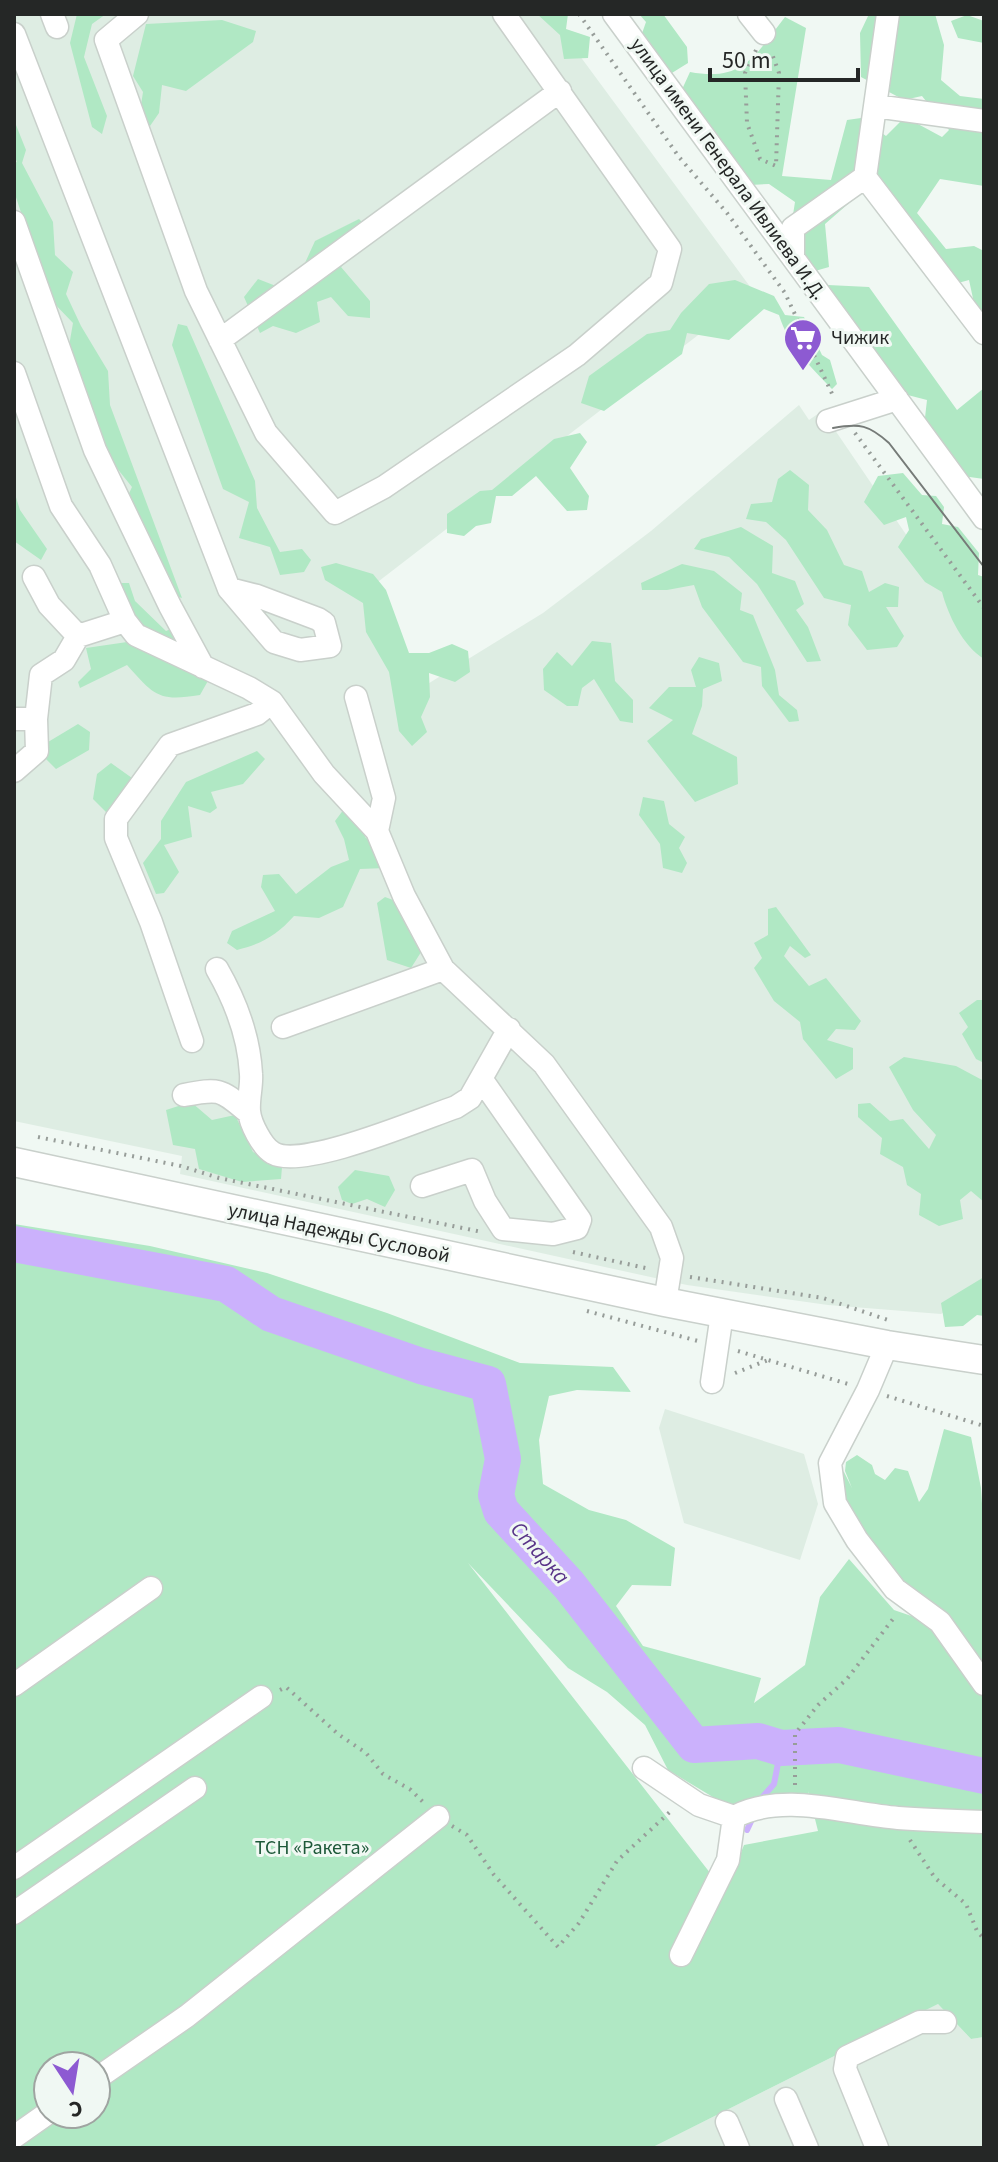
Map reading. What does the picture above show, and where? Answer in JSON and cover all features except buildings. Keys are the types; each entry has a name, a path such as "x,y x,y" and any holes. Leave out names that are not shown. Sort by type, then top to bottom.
{"main road":[{"name":"улица Надежды Сусловой","path":"14,1162 722,1314 887,1345 981,1356"}],"street":[{"path":"137,14 106,40 196,291 266,433 335,513 384,487 577,355 661,283 670,249 504,14"},
{"name":"улица имени Генерала Ивлиева И.Д.","path":"614,14 984,518"},
{"path":"749,14 764,33"},
{"path":"888,14 865,177 984,333"},
{"path":"14,34 229,589"},
{"path":"220,340 560,91"},
{"path":"875,106 984,121"},
{"path":"793,256 793,228 865,177"},
{"path":"14,222 95,450 203,667"},
{"path":"14,373 61,506 100,565 125,621 136,635 272,702 324,774 377,831 404,896 443,969 544,1064 661,1227 672,1258 665,1302"},
{"path":"836,418 897,399"},
{"path":"34,577 49,605 78,636"},
{"path":"14,771 37,751 25,719 41,675 64,660 78,636 125,621"},
{"path":"356,697 384,798 377,831"},
{"path":"192,1041 151,922 116,838 116,819 170,745 257,714 272,702"},
{"path":"217,969 234,999 250,1056 249,1113 263,1144 273,1153 302,1157 319,1155 456,1107 470,1098 509,1029"},
{"path":"283,1027 443,969"},
{"path":"422,1186 472,1170 485,1201 503,1229 553,1234 577,1228 580,1220 482,1080"},
{"path":"184,1095 209,1090 223,1091 249,1113"},
{"path":"712,1382 722,1314"},
{"path":"887,1345 868,1390 830,1463 835,1503 857,1540 895,1589 940,1622 984,1684"},
{"path":"14,1685 151,1588"},
{"path":"14,1868 261,1697"},
{"path":"644,1768 699,1805 734,1817 750,1809 788,1806 896,1818 984,1822"},
{"path":"14,1913 195,1788"},
{"path":"112,2068 187,2016 438,1817"},
{"path":"681,1955 728,1860 734,1817"},
{"path":"877,2148 845,2069 847,2057 920,2022 945,2022"},
{"path":"786,2099 807,2148"},
{"path":"727,2122 738,2148"},
{"path":"14,2137 32,2124"}],"path":[{"path":"579,14 679,157 727,213 785,293 836,418 984,608"},
{"path":"764,33 779,73 776,166 760,159 747,123 745,73 764,33"},
{"path":"587,1311 770,1359 984,1426"},
{"path":"712,1382 770,1359"},
{"path":"793,1764 795,1734 818,1705 847,1679 898,1613 903,1593"},
{"path":"261,1697 286,1687 338,1734 366,1753 383,1774 411,1790 438,1817 467,1835 494,1875 558,1947 579,1923 617,1861 687,1797"},
{"path":"896,1818 935,1878 966,1904 977,1931 984,1939"}],"shaded area":[{"path":"14,14 549,14 754,292 366,591 413,693 543,613 651,531 799,405 809,420 822,411 984,649 984,1286 941,1314 828,1305 687,1285 180,1174 182,1156 14,1121"},
{"path":"665,1409 804,1454 818,1504 800,1560 684,1523 659,1428"},
{"path":"938,2004 971,2039 984,2037 984,2148 651,2148"}],"green space":[{"path":"77,14 106,14 92,24 84,57 107,116 102,134 92,127 70,43"},
{"path":"537,14 568,14 566,29 590,37 588,58 564,59 560,35"},
{"path":"639,14 663,14 687,47 688,63 667,76 639,42 646,22"},
{"path":"869,14 935,14 944,45 941,80 960,96 984,99 984,186 940,179 917,213 946,249 974,246 984,251 984,323 977,317 969,280 936,289 899,238 859,173 856,197 825,224 829,267 815,271 789,240 795,202 769,184 750,185 679,96 690,72 723,73 746,62 785,17 806,28 782,176 831,180 847,120 861,118 886,136 905,117 942,137 949,130 922,96 904,100 861,77 860,33"},
{"path":"967,15 984,21 984,43 958,38 951,21"},
{"path":"222,20 256,31 253,42 186,91 162,85 159,113 150,126 139,118 143,92 133,76 146,24"},
{"path":"14,120 26,150 22,163 53,222 55,255 73,272 66,294 108,371 110,405 182,598 170,594 162,562 152,554 125,502 132,487 104,452 69,346 73,323 49,298 14,191 14,166 17,161 14,159"},
{"path":"359,219 373,233 341,267 370,301 370,318 348,316 331,297 317,302 320,322 296,333 273,326 260,333 244,297 258,279 276,286 305,263 315,241"},
{"path":"735,280 774,296 785,315 804,317 822,355 830,360 837,384 832,389 794,346 779,315 764,309 729,340 687,333 682,354 604,411 581,403 589,376 647,334 670,330 681,313 709,284"},
{"path":"828,285 869,287 957,410 984,388 984,479 948,474 922,444 927,400 896,392 824,295"},
{"path":"178,324 187,326 255,481 257,508 280,552 302,549 311,560 304,572 280,575 270,547 239,538 249,502 223,489 172,345"},
{"path":"580,433 587,442 570,468 589,496 587,510 567,511 536,476 512,496 496,496 491,523 476,526 464,536 447,533 447,514 480,491 492,490 554,439"},
{"path":"790,470 809,485 808,510 827,530 844,565 862,571 869,592 885,583 899,587 898,607 886,607 904,636 897,647 867,650 848,625 851,605 824,598 786,540 766,522 746,519 751,504 772,502 778,479"},
{"path":"903,473 922,495 936,496 944,507 942,524 958,527 979,553 978,575 984,577 984,659 969,646 957,629 942,592 925,582 898,547 909,530 906,517 884,525 864,502 878,476"},
{"path":"14,491 20,510 47,549 41,560 14,541"},
{"path":"741,527 773,546 772,573 795,581 804,604 796,610 808,627 821,661 807,662 757,584 729,557 694,549 701,539"},
{"path":"336,563 373,574 386,590 409,653 429,653 452,644 468,651 470,672 455,682 429,673 430,697 421,717 427,732 412,746 399,731 389,672 366,632 363,603 325,580 321,567"},
{"path":"682,564 714,571 742,593 740,610 753,615 775,670 779,695 797,710 799,721 789,722 762,686 761,667 743,662 702,607 694,585 642,590 641,583"},
{"path":"118,583 129,583 135,601 166,631 186,623 209,679 200,695 175,697 158,694 127,665 80,688 78,682 91,669 86,648 134,641"},
{"path":"592,641 611,643 615,681 633,700 633,723 620,721 594,679 582,688 578,706 567,706 544,690 543,669 557,652 572,666"},
{"path":"699,657 719,663 722,681 703,689 702,706 692,734 737,757 738,784 695,802 647,741 673,720 649,708 669,687 696,687 691,670"},
{"path":"78,724 90,732 89,750 56,769 44,757 48,742"},
{"path":"257,751 265,759 243,784 211,792 217,808 210,813 188,806 192,837 164,845 179,872 164,893 156,894 143,863 161,839 161,821 186,782"},
{"path":"111,763 132,778 133,806 111,817 93,799 97,774"},
{"path":"643,797 664,801 669,824 685,837 679,848 687,863 682,873 663,868 660,844 639,815"},
{"path":"344,809 362,811 365,837 380,850 386,868 360,869 343,907 319,918 294,916 262,942 246,948 237,950 227,943 232,931 275,911 261,887 263,875 279,874 296,894 331,867 349,860 335,821"},
{"path":"385,897 401,903 423,949 411,968 387,960 377,903"},
{"path":"776,907 811,955 805,958 790,946 784,956 809,986 826,978 861,1021 855,1030 836,1029 827,1040 853,1048 853,1069 836,1079 803,1039 800,1022 774,1001 754,968 762,958 754,943 768,935 768,909"},
{"path":"977,1000 984,1000 984,1063 976,1059 962,1034 968,1027 959,1013"},
{"path":"904,1057 956,1066 984,1081 984,1202 971,1191 960,1200 963,1219 939,1226 919,1215 921,1194 907,1185 903,1167 880,1154 882,1138 858,1117 858,1104 870,1103 890,1121 903,1119 929,1149 936,1135 913,1110 889,1067"},
{"path":"191,1102 212,1120 235,1115 253,1152 282,1167 281,1179 242,1182 199,1169 195,1149 173,1145 166,1110"},
{"path":"355,1170 389,1176 395,1190 385,1207 367,1199 352,1204 342,1200 338,1187"},
{"name":"ТСН «Ракета»","path":"14,1224 150,1246 267,1273 387,1313 520,1363 613,1367 631,1392 577,1390 549,1396 539,1440 543,1484 589,1510 626,1520 675,1548 671,1586 632,1585 616,1606 643,1646 761,1678 754,1703 805,1665 820,1597 849,1559 894,1610 923,1620 838,1501 838,1468 844,1472 852,1488 845,1471 846,1462 857,1455 872,1465 875,1474 885,1480 895,1468 908,1471 919,1502 928,1489 944,1429 971,1437 981,1488 984,1534 984,2037 971,2039 938,2004 651,2148 14,2148","holes":["468,1563 568,1668 607,1692 645,1725 668,1770 736,1811 810,1806 808,1791 818,1831 744,1845 725,1892"]},
{"path":"984,1277 984,1316 977,1315 963,1326 945,1327 941,1303"}],"waterway":[{"name":"Старка","path":"14,1244 226,1284 271,1314 421,1366 488,1384 503,1459 496,1495 501,1511 569,1585 694,1745 758,1741 781,1748 839,1745 984,1776"},
{"path":"759,1801 774,1784 781,1748"},
{"path":"747,1830 754,1815"}],"tram line":[{"path":"833,428 864,427 889,443 984,567"}],"place":[{"name":"Чижик","path":"803,372"}]}
